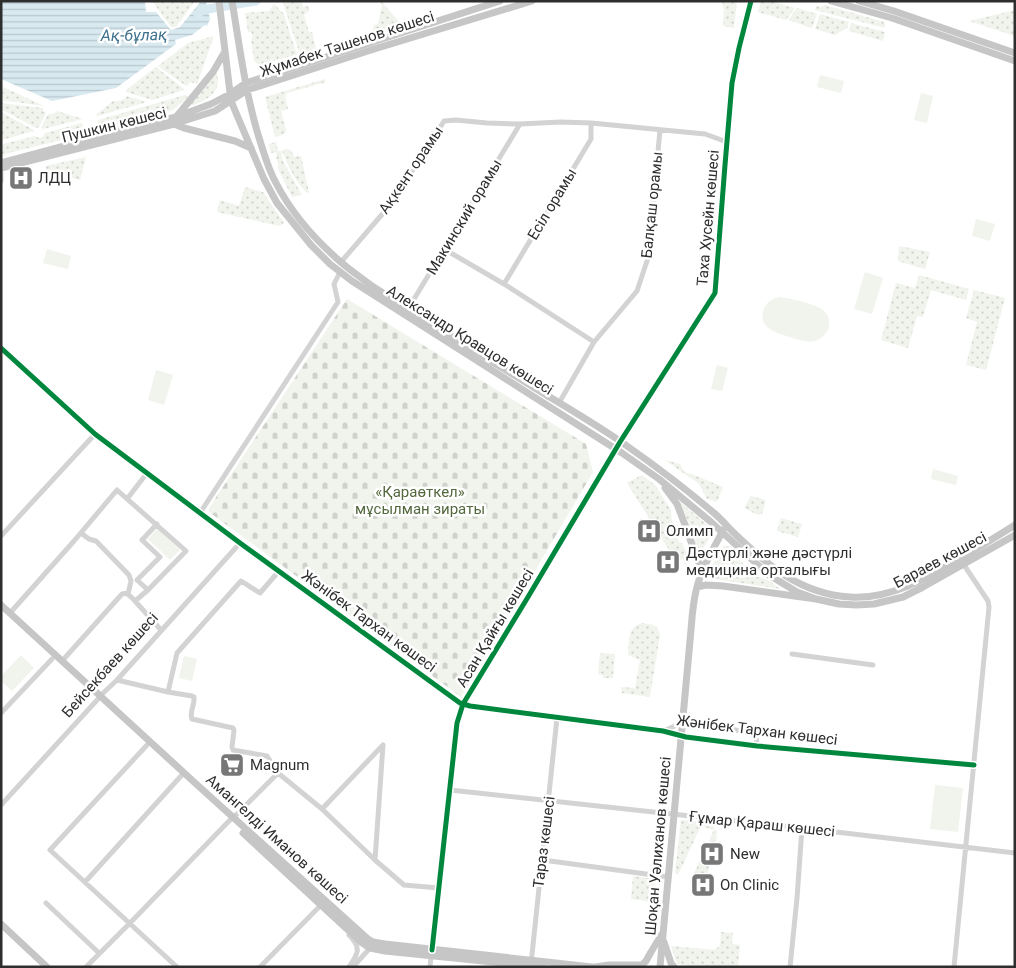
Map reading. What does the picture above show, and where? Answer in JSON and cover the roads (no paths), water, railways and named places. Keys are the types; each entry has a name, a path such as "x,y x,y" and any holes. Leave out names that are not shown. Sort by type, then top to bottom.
{"main road":[{"name":"Александр Кравцов көшесі","path":"219,1 230,98 264,179 277,202 310,245 340,272 389,306 616,449 659,479 769,575 797,592 817,596"},
{"name":"Александр Кравцов көшесі","path":"232,1 253,122 266,161 275,183 315,238 341,262 372,286 559,403 662,471 690,492 773,568 817,596"},
{"name":"Жұмабек Тәшенов көшесі","path":"230,98 246,87 500,1"},
{"name":"Жұмабек Тәшенов көшесі","path":"246,87 532,1"},
{"path":"831,1 892,18 1015,61"},
{"path":"859,1 1015,53"},
{"path":"225,52 213,72 175,121 184,128 235,141 251,148"},
{"name":"Пушкин көшесі","path":"1,168 175,121 211,104 230,98"},
{"name":"Пушкин көшесі","path":"1,163 128,129 175,121"},
{"path":"659,479 677,504 697,560 703,570"},
{"name":"Шоқан Уәлиханов көшесі","path":"660,967 691,630 697,586 712,549 726,524"},
{"name":"Бараев көшесі","path":"817,596 873,596 900,589 939,575 1015,525"},
{"name":"Бараев көшесі","path":"962,561 1015,535"},
{"path":"697,586 723,586 817,596"},
{"name":"Амангелді Иманов көшесі","path":"1,605 62,661 147,745 363,935 371,945"},
{"name":"Амангелді Иманов көшесі","path":"1,611 231,819 360,942 385,951 431,953 531,964 593,967 642,965 646,962 650,952 663,934"},
{"path":"1,924 47,967"},
{"path":"663,934 671,963 674,967"},
{"name":"Амангелді Иманов көшесі","path":"531,964 542,967"}],"street":[{"name":"Таха Хусейн көшесі","path":"616,449 715,293 732,83 752,1"},
{"name":"Ақкент орамы","path":"341,262 391,204 444,121 520,124 591,123"},
{"path":"591,123 704,134 727,142"},
{"name":"Есіл орамы","path":"504,284 590,139 591,123"},
{"name":"Макинский орамы","path":"408,309 520,124"},
{"name":"Балқаш орамы","path":"559,403 594,342 637,291 648,258 660,130"},
{"path":"1,173 1,182"},
{"path":"444,249 504,284 594,342"},
{"path":"200,513 338,302 334,284 340,272"},
{"name":"Жәнібек Тархан көшесі","path":"1,348 95,434 278,571 463,704 663,731 682,736 757,746 974,765"},
{"path":"1,536 95,434"},
{"name":"Асан Қайғы көшесі","path":"430,967 457,723 463,704 616,449"},
{"path":"127,499 148,473"},
{"path":"10,613 117,490 186,551 135,601"},
{"path":"148,590 138,580 160,556 142,540 157,524"},
{"path":"81,533 89,539 96,541 129,574 131,581 128,594"},
{"name":"Бейсекбаев көшесі","path":"2,803 240,543"},
{"path":"954,967 989,607 988,601 962,561"},
{"path":"168,692 177,653 241,582 260,593 278,571"},
{"path":"62,661 122,594 128,594 161,630"},
{"path":"792,654 873,665"},
{"path":"1,713 52,658"},
{"path":"116,680 194,697 192,719 232,727 234,730 233,750 267,756 278,772 322,809 404,886 439,888"},
{"name":"Тараз көшесі","path":"531,964 557,718"},
{"name":"Жәнібек Тархан көшесі","path":"663,731 683,722 750,731 756,737 757,746"},
{"path":"147,745 50,850 177,967"},
{"path":"322,809 384,745 376,860"},
{"path":"86,967 278,772"},
{"path":"86,882 181,776"},
{"name":"Ғұмар Қараш көшесі","path":"450,790 1015,853"},
{"path":"790,967 802,828"},
{"path":"543,860 668,876"},
{"path":"46,903 99,953"},
{"path":"260,967 322,906 329,916 356,943 357,956 349,967"},
{"path":"353,967 371,945"}],"water":[{"path":"1,1 145,1 146,12 156,12 171,30 180,27 201,1 206,1 210,19 207,26 205,25 192,35 175,40 176,44 116,88 52,101 1,79"}],"waterway":[{"name":"Ақ-бұлақ","path":"198,14 202,10 256,1"}],"place":[{"name":"ЛДЦ","path":"21,178"},
{"name":"Олимп","path":"649,531"},
{"name":"Дәстүрлі және дәстүрлі медицина орталығы","path":"668,562"},
{"name":"Magnum","path":"232,765"},
{"name":"New","path":"712,854"},
{"name":"On Clinic","path":"703,885"}],"park label":[{"name":"«Қараөткел» мұсылман зираты","path":"420,500"}]}
